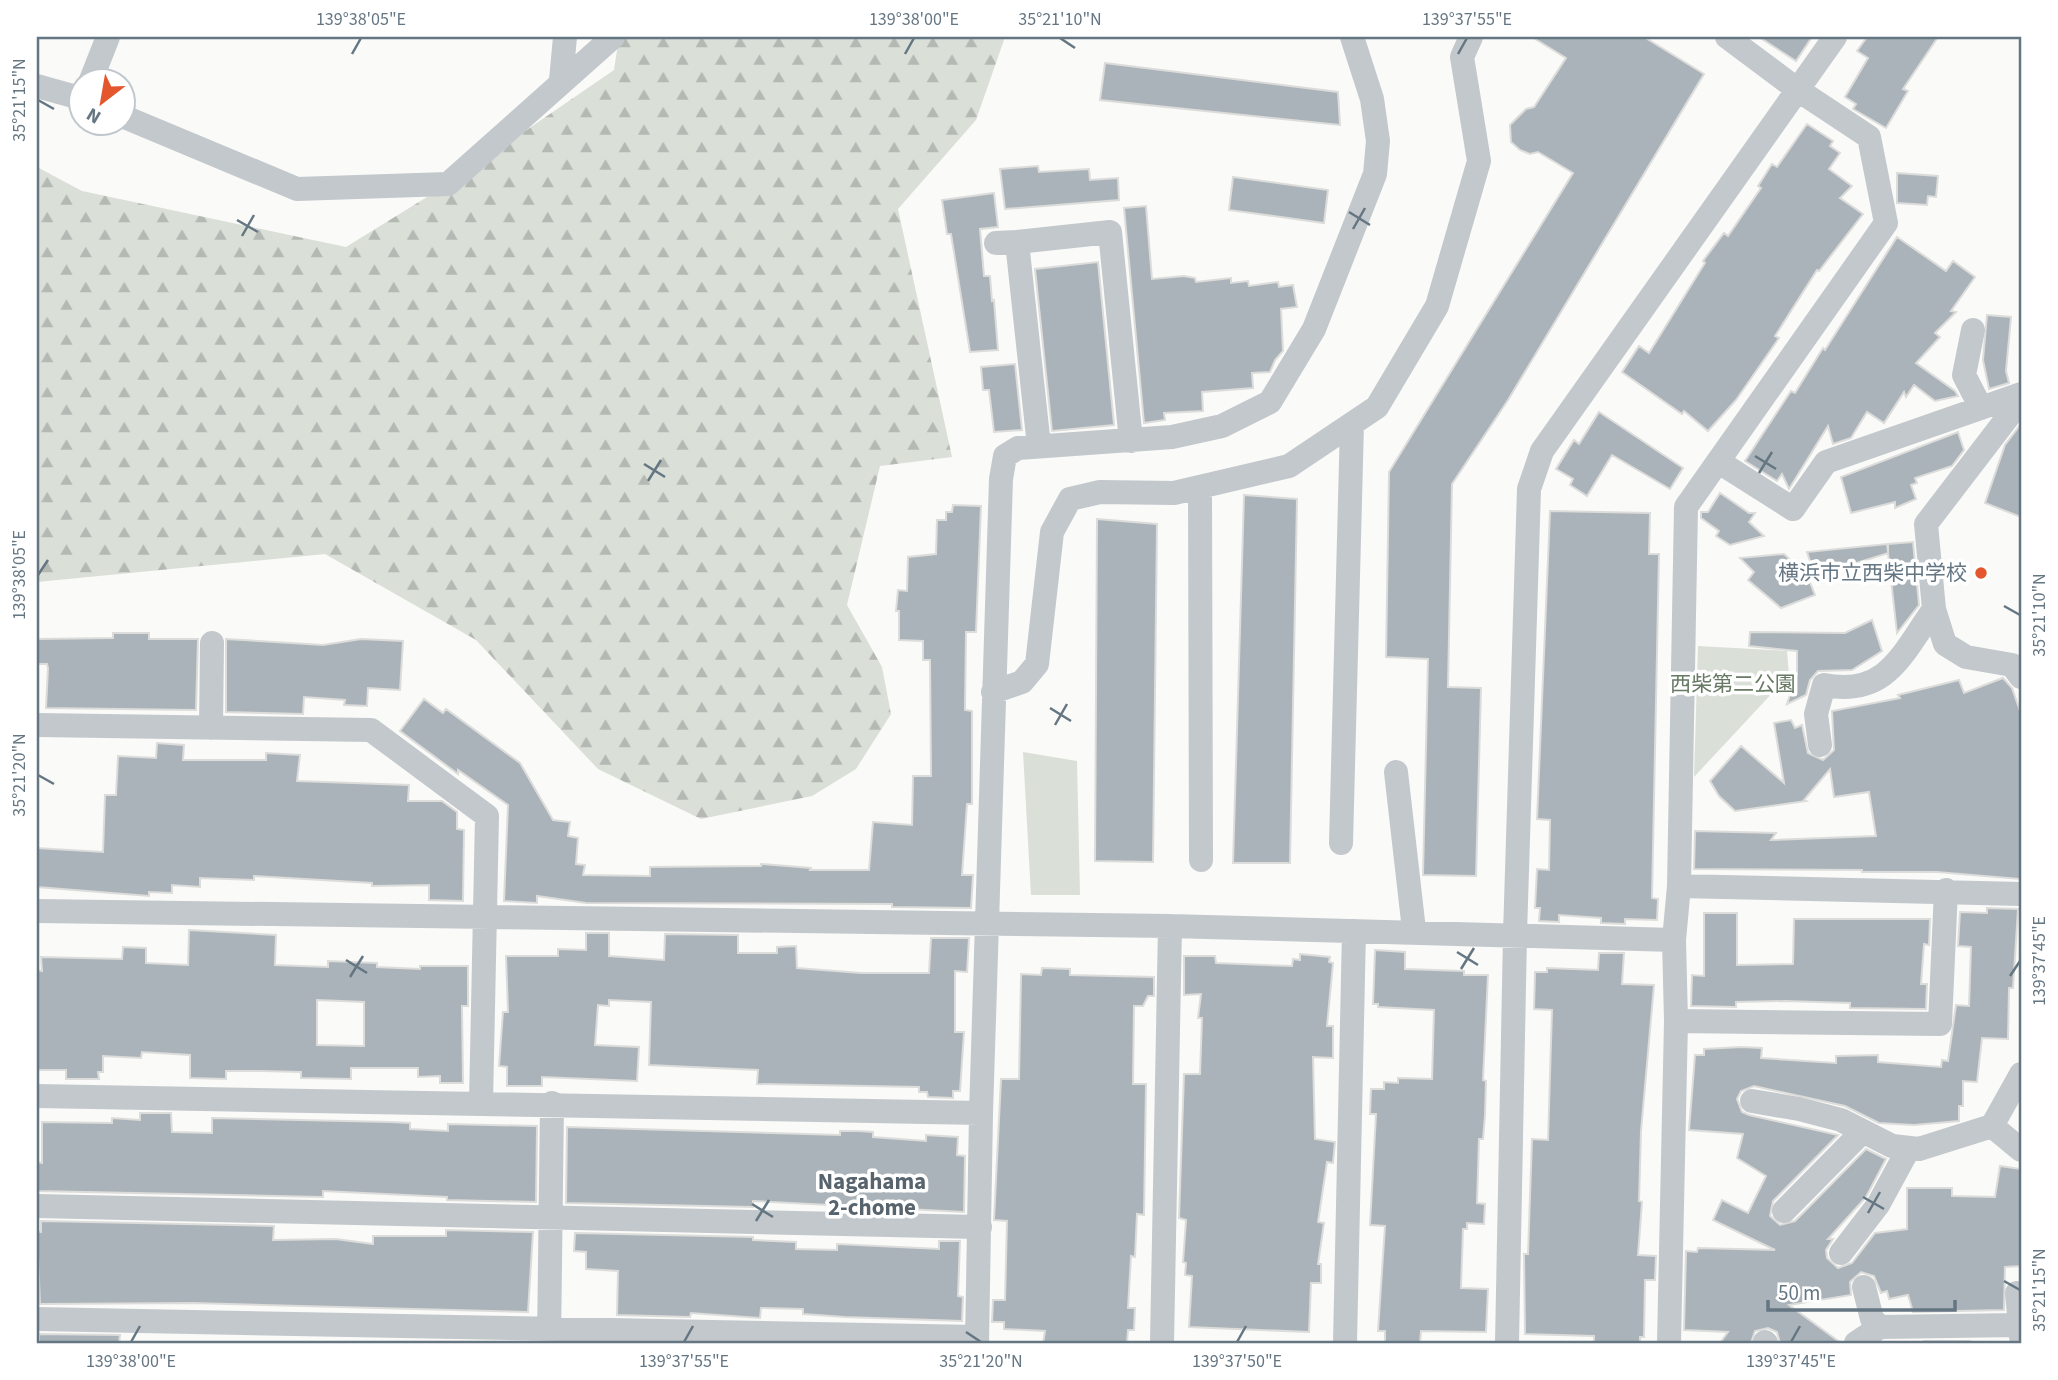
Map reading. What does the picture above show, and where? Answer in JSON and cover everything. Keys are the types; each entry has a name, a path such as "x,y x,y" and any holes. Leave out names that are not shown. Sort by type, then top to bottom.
{"street":[{"path":"97,66 108,37"},
{"path":"561,80 565,37"},
{"path":"136,122 297,189 447,184 561,80 613,37"},
{"path":"37,1319 549,1336 977,1340 993,692 1001,479 1005,456 1018,448 1172,437 1222,426 1270,402 1297,362 1314,329 1375,173 1378,141 1372,99 1352,37"},
{"path":"993,692 1021,682 1037,664 1052,532 1070,499 1100,492 1174,493 1289,466 1377,407 1437,306 1479,161 1462,57 1471,37"},
{"path":"1669,1343 1676,1021 1674,940 1679,886 1686,507 1886,223 1868,137 1798,90 1727,37"},
{"path":"1507,1343 1528,489 1542,451 1835,37"},
{"path":"37,86 66,94"},
{"path":"1039,446 1007,243 1110,232 1131,441"},
{"path":"1973,330 1964,374 1981,408"},
{"path":"1719,462 1793,509 1826,463 2021,394"},
{"path":"2021,400 1926,524 1934,609 1945,644 1966,657 2012,665 2021,677"},
{"path":"1341,843 1352,424"},
{"path":"1200,488 1201,860"},
{"path":"1820,745 1816,714 1824,685 1862,688 1890,670 1934,609"},
{"path":"211,728 212,643"},
{"path":"37,725 371,730 487,816 481,1102"},
{"path":"1396,772 1414,930"},
{"path":"1679,886 1946,890 2021,894"},
{"path":"1676,1021 1940,1024 1946,890"},
{"path":"37,911 1414,930 1674,940"},
{"path":"1162,1343 1170,926"},
{"path":"1345,1343 1354,931"},
{"path":"1752,1101 1831,1117 1892,1146 1919,1149 1992,1126 2021,1074"},
{"path":"37,1096 552,1103 981,1113"},
{"path":"549,1336 552,1103"},
{"path":"1992,1126 2021,1150"},
{"path":"1784,1211 1862,1132"},
{"path":"1842,1253 1878,1205 1909,1148"},
{"path":"37,1206 980,1227"},
{"path":"1864,1287 1872,1319 1880,1327"},
{"path":"1856,1343 1880,1327 2020,1331 2017,1293"}],"green space":[{"path":"619,37 1005,37 976,120 898,209 952,457 880,466 847,605 882,667 891,714 856,769 812,796 701,819 598,769 476,640 325,554 37,582 37,167 82,191 346,247 448,184 614,70"},
{"name":"西柴第二公園","path":"1698,646 1787,651 1789,675 1694,777"},
{"path":"1023,752 1077,761 1080,895 1031,895"}],"building":[{"path":"1532,37 1644,37 1704,74 1508,400 1452,484 1448,687 1481,688 1476,876 1423,875 1428,659 1386,657 1389,472 1573,173 1538,152 1530,154 1520,150 1511,142 1510,125 1526,109 1534,107 1566,58"},
{"path":"1759,37 1812,37 1796,61"},
{"path":"1867,37 1938,37 1903,89 1908,91 1886,128 1853,109 1856,104 1845,97 1868,58 1857,51"},
{"path":"1105,63 1338,92 1340,125 1100,100"},
{"path":"1807,124 1833,141 1830,146 1840,153 1829,169 1852,186 1840,198 1863,214 1819,271 1817,270 1775,336 1779,338 1736,400 1708,431 1684,411 1682,414 1622,372 1639,346 1649,353 1705,263 1703,261 1724,233 1728,236 1761,188 1758,186 1772,164 1777,167"},
{"path":"1038,166 1039,172 1089,169 1090,180 1118,178 1119,200 1005,209 1000,169"},
{"path":"1897,173 1938,176 1936,197 1928,196 1927,205 1897,203"},
{"path":"1233,177 1328,190 1324,223 1229,210"},
{"path":"994,193 998,227 980,229 984,276 990,276 992,301 994,300 998,350 970,352 951,234 947,234 942,200"},
{"path":"1146,206 1152,279 1184,276 1195,278 1196,282 1231,278 1231,283 1248,281 1249,286 1278,282 1279,287 1293,285 1297,307 1281,309 1283,351 1270,372 1252,373 1253,388 1202,392 1203,411 1164,413 1165,420 1144,423 1124,208"},
{"path":"1897,237 1946,271 1953,261 1975,277 1951,311 1956,312 1935,333 1940,337 1916,363 1958,396 1935,401 1914,385 1906,397 1904,392 1884,423 1867,412 1851,438 1833,444 1828,426 1789,489 1782,474 1777,481 1745,461 1791,391 1795,393 1823,348 1825,350"},
{"path":"1098,262 1114,425 1052,431 1035,269"},
{"path":"1987,315 2011,317 2006,371 2009,383 1989,389 1983,360"},
{"path":"1015,364 1022,430 994,432 989,390 983,390 981,367"},
{"path":"1599,412 1683,468 1670,489 1612,455 1587,496 1570,485 1573,479 1556,469 1574,440 1579,444"},
{"path":"2021,424 2021,517 1985,503 2005,445"},
{"path":"1958,432 1964,450 1952,466 1915,478 1917,483 1911,485 1916,499 1895,508 1895,502 1851,513 1841,477"},
{"path":"1720,493 1749,513 1755,513 1749,522 1764,536 1730,545 1716,536 1719,531 1701,518 1701,512 1708,512"},
{"path":"1244,495 1297,499 1290,863 1233,863"},
{"path":"953,505 981,506 976,632 966,632 965,710 972,711 972,804 967,804 962,875 973,875 971,908 892,907 892,904 586,903 537,896 537,903 504,901 508,805 458,770 458,774 400,731 424,699 443,713 446,709 520,763 553,820 570,822 568,836 578,838 576,864 585,865 583,875 650,876 650,867 761,864 811,868 810,870 869,870 873,822 912,825 913,776 931,776 930,660 923,660 923,641 899,640 899,611 896,611 898,590 907,591 908,557 936,554 937,520 946,520 946,512 952,512"},
{"path":"1550,511 1650,513 1649,554 1659,554 1652,898 1658,899 1657,920 1625,919 1625,924 1601,923 1601,918 1559,915 1559,922 1539,921 1540,908 1535,908 1537,869 1549,870 1550,820 1537,819"},
{"path":"1097,519 1157,524 1153,862 1095,861"},
{"path":"1913,542 1919,605 1897,633 1888,553 1815,576 1807,552 1887,544 1888,552 1888,544"},
{"path":"1784,554 1807,575 1815,595 1781,608 1748,580 1754,572 1740,558"},
{"path":"1872,620 1882,651 1852,670 1818,671 1810,680 1806,695 1787,704 1797,674 1797,651 1749,646 1750,632 1845,633"},
{"path":"113,633 149,633 149,639 198,639 196,710 46,708 48,668 47,664 37,664 37,639 113,638"},
{"path":"226,639 323,645 361,639 403,641 400,690 368,688 367,706 344,705 345,700 304,697 303,714 226,712"},
{"path":"2003,678 2012,688 2021,714 2020,879 1937,872 1694,869 1695,831 1776,833 1771,840 1876,836 1869,792 1834,797 1830,769 1804,800 1806,801 1735,811 1719,796 1710,781 1741,746 1784,783 1774,723 1791,720 1795,728 1802,725 1808,753 1823,760 1834,750 1832,711 1900,698 1898,695 1959,680 1964,693"},
{"path":"157,743 184,745 183,760 266,760 266,753 300,755 297,781 409,785 408,801 442,801 457,812 457,829 464,830 463,901 429,900 429,885 372,886 372,883 254,876 254,880 200,878 200,887 172,885 172,893 149,892 149,896 37,887 37,848 103,852 105,795 116,795 118,756 156,758"},
{"path":"1987,908 2018,909 2013,988 2009,988 2008,1039 1982,1038 1977,1082 1963,1081 1963,1106 1959,1106 1959,1121 1914,1125 1879,1123 1845,1106 1754,1086 1741,1091 1737,1099 1742,1112 1749,1115 1838,1135 1773,1201 1770,1216 1780,1225 1795,1221 1866,1149 1886,1159 1866,1197 1828,1239 1833,1239 1826,1250 1827,1258 1838,1268 1852,1263 1875,1233 1907,1229 1907,1188 1952,1188 1952,1196 1995,1197 2000,1166 2021,1169 2021,1266 2005,1267 2004,1310 1913,1312 1908,1295 1889,1299 1887,1291 1881,1293 1874,1276 1861,1272 1850,1282 1851,1295 1789,1305 1841,1343 1780,1343 1777,1332 1768,1328 1755,1331 1751,1343 1720,1343 1728,1332 1684,1330 1686,1251 1697,1252 1698,1248 1775,1250 1713,1220 1722,1200 1748,1213 1766,1176 1737,1158 1743,1134 1689,1130 1695,1055 1704,1055 1704,1049 1762,1048 1761,1058 1836,1063 1836,1056 1878,1055 1878,1062 1941,1067 1942,1060 1948,1061 1956,1005 1969,1006 1971,947 1958,946 1960,912 1987,913"},
{"path":"1704,913 1737,913 1737,965 1793,964 1794,919 1930,919 1929,945 1924,944 1921,984 1927,984 1926,1009 1850,1008 1850,1003 1785,1001 1736,1002 1736,1007 1691,1006 1692,975 1704,976"},
{"path":"189,930 276,935 275,965 328,967 328,961 377,963 377,967 420,969 420,966 468,966 468,1006 462,1006 463,1083 440,1083 440,1076 418,1077 418,1068 351,1068 351,1079 301,1078 301,1072 262,1071 226,1071 226,1079 190,1078 190,1055 142,1052 141,1058 103,1056 103,1072 98,1072 99,1079 66,1079 66,1070 37,1070 37,970 42,971 41,957 122,959 123,947 146,948 146,963 188,965","holes":["317,1000 364,1002 364,1046 317,1045"]},
{"path":"586,933 609,933 609,956 664,960 665,934 738,935 738,953 777,953 777,947 796,946 797,968 861,973 929,973 931,938 969,938 967,972 955,971 955,1032 964,1032 960,1091 953,1091 953,1098 928,1097 927,1092 919,1092 919,1087 757,1084 758,1070 649,1065 651,1002 609,1000 609,1006 598,1005 595,1045 639,1047 637,1081 542,1077 542,1086 507,1086 507,1067 499,1066 503,1012 508,1012 506,956 558,956 558,949 586,950"},
{"path":"1375,950 1405,952 1405,969 1464,971 1464,975 1488,975 1483,1080 1486,1081 1485,1115 1483,1139 1479,1139 1477,1203 1485,1204 1484,1224 1467,1223 1467,1229 1463,1229 1461,1288 1488,1289 1486,1332 1421,1331 1420,1343 1385,1343 1385,1331 1378,1331 1385,1226 1370,1225 1376,1114 1370,1114 1371,1089 1384,1089 1384,1082 1398,1083 1398,1078 1432,1079 1434,1010 1378,1007 1378,1004 1373,1004"},
{"path":"1599,953 1624,953 1622,984 1654,985 1641,1131 1639,1201 1642,1202 1638,1255 1656,1256 1655,1280 1645,1280 1644,1337 1640,1337 1640,1343 1594,1342 1594,1336 1525,1334 1524,1254 1528,1254 1532,1139 1548,1140 1552,1010 1534,1009 1535,972 1547,972 1547,968 1598,970"},
{"path":"1300,954 1330,957 1329,962 1333,963 1327,1026 1333,1026 1333,1058 1313,1057 1315,1139 1335,1142 1333,1163 1327,1162 1318,1222 1324,1223 1318,1264 1321,1264 1321,1283 1311,1283 1309,1332 1189,1327 1192,1276 1185,1275 1186,1263 1183,1262 1186,1220 1179,1218 1184,1074 1200,1074 1202,1018 1198,1018 1201,994 1184,995 1184,956 1215,956 1216,963 1292,966 1293,959 1300,960"},
{"path":"1042,968 1070,969 1070,975 1154,977 1154,996 1148,996 1143,1006 1134,1006 1133,1084 1146,1084 1144,1215 1137,1214 1135,1257 1131,1256 1128,1308 1135,1308 1134,1330 1128,1330 1127,1343 1043,1343 1045,1331 1004,1329 1004,1322 992,1322 993,1300 1005,1300 1007,1221 994,1220 1001,1079 1019,1079 1021,974 1041,975"},
{"path":"140,1113 171,1113 172,1132 212,1133 212,1118 410,1123 410,1129 448,1131 448,1124 537,1126 536,1202 447,1200 447,1197 323,1191 323,1197 37,1191 37,1162 42,1163 42,1122 112,1123 112,1118 140,1120"},
{"path":"567,1127 840,1135 840,1131 858,1131 873,1132 873,1137 926,1141 926,1135 958,1137 957,1155 965,1156 964,1212 753,1201 753,1207 566,1203"},
{"path":"41,1221 274,1226 273,1240 336,1239 373,1244 373,1236 446,1236 446,1230 533,1232 528,1312 193,1303 40,1304 37,1231 41,1232"},
{"path":"575,1233 753,1237 753,1240 796,1242 796,1249 837,1250 837,1244 939,1249 939,1241 960,1241 958,1296 963,1297 962,1321 845,1317 803,1314 803,1309 761,1308 760,1318 691,1313 690,1317 617,1315 618,1271 586,1269 586,1252 574,1251"},
{"path":"39,1334 120,1335 119,1343 39,1343"},
{"path":"1924,1341 1970,1341 1971,1343 1925,1343"}],"place":[{"name":"横浜市立西柴中学校","path":"1981,573"}],"district":[{"name":"Nagahama 2-chome","path":"872,1194"}]}
